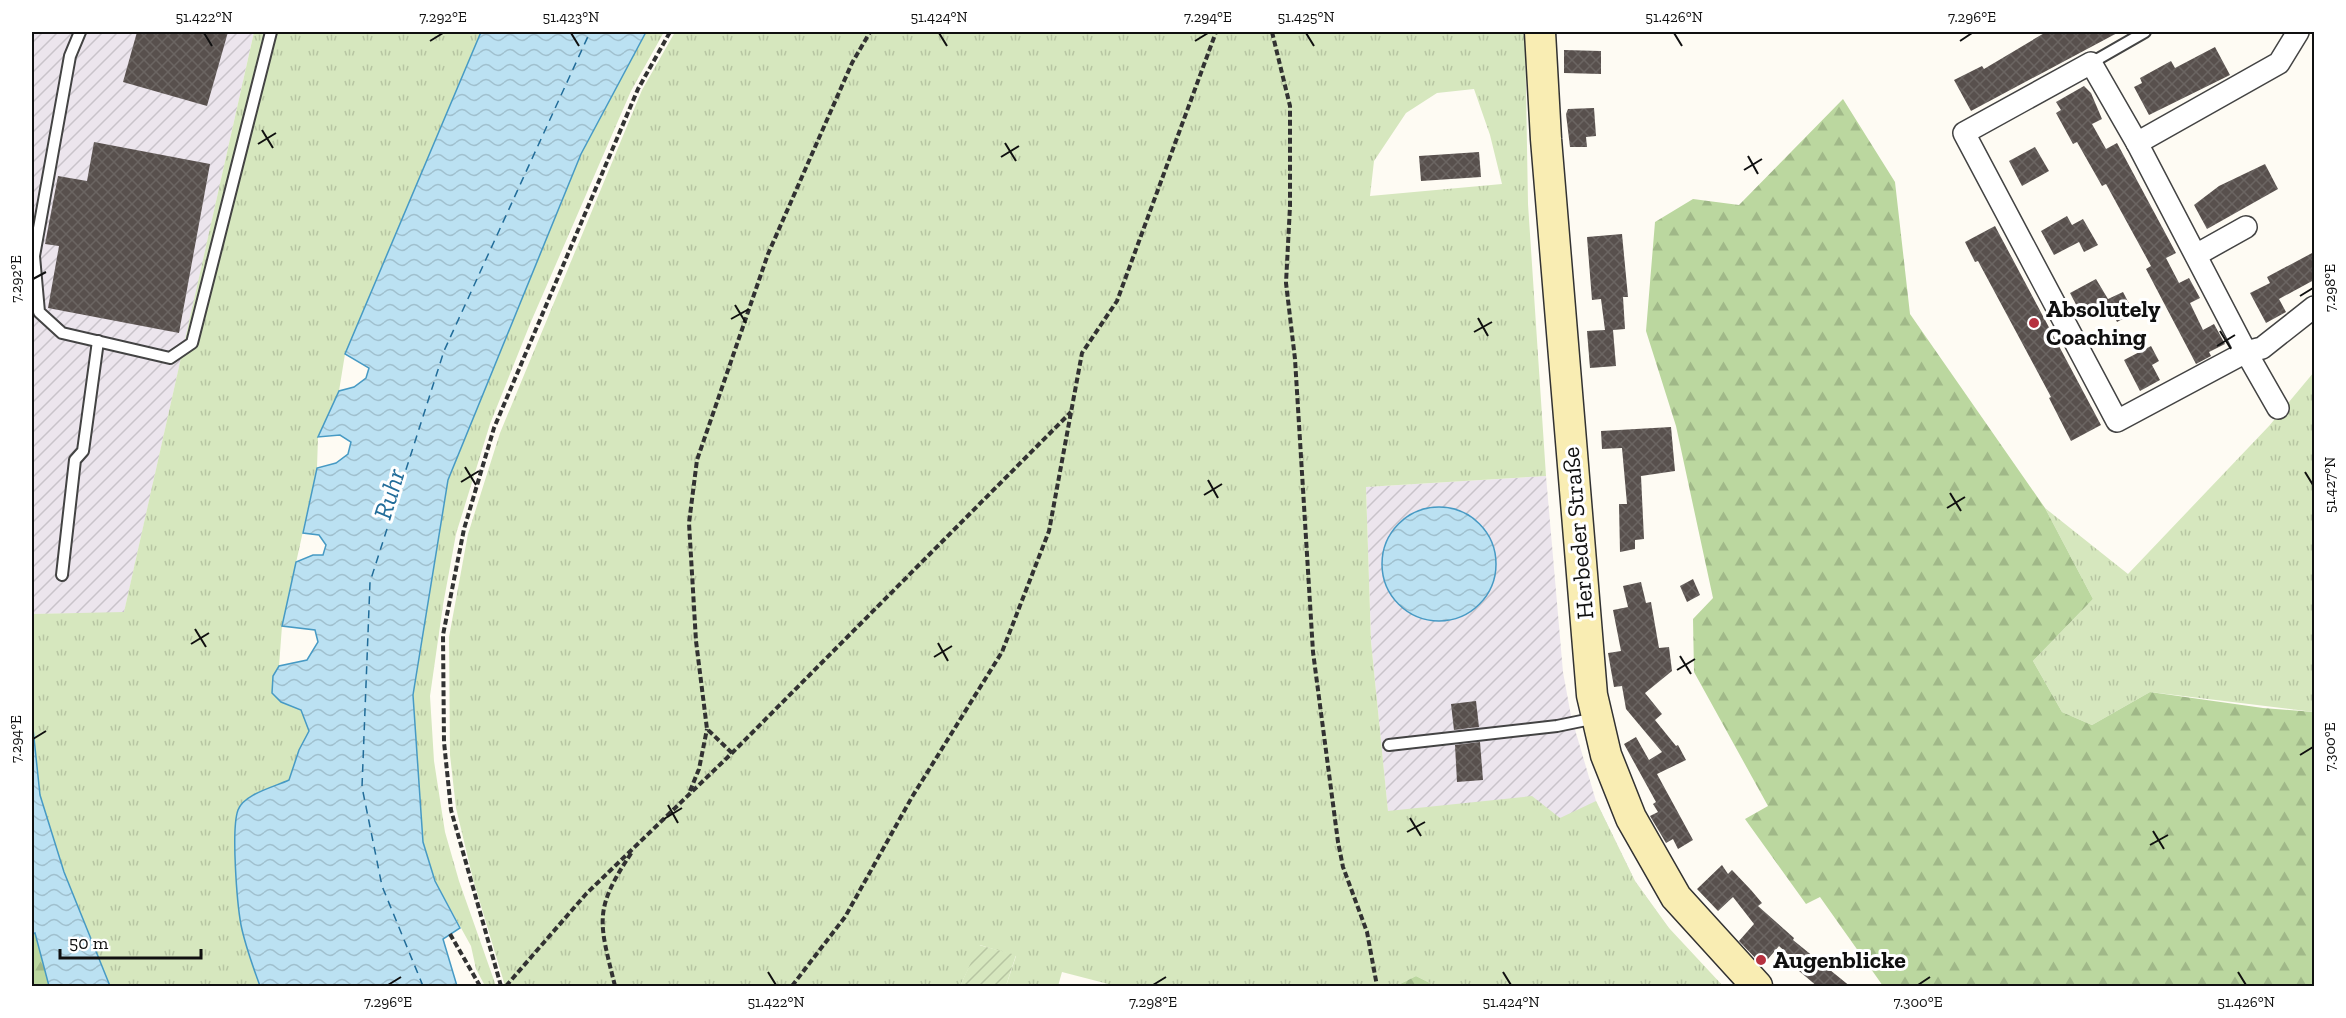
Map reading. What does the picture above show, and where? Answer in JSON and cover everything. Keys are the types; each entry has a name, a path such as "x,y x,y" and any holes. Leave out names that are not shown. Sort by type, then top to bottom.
{"main road":[{"name":"Herbeder Straße","path":"1540,32 1546,139 1592,695 1597,718 1606,755 1631,818 1676,897 1757,987"}],"street":[{"path":"2137,142 2279,63 2298,32"},
{"path":"2278,408 2246,352 2137,142 2091,63 1964,133 2117,422 2246,352 2262,348 2314,307"},
{"path":"2196,255 2246,227"}],"lane":[{"path":"80,32 70,56 34,256 39,312 62,333 170,358 192,343 271,32"},
{"path":"2091,63 2145,32"},
{"path":"62,576 75,460 83,451 98,342"},
{"path":"1389,745 1557,726 1597,718"}],"path":[{"path":"501,987 451,810 444,742 443,635 464,529 494,428 638,89 670,32"},
{"path":"689,794 699,769 707,729 696,641 689,523 698,460 768,254 852,63 870,32"},
{"path":"792,987 845,917 912,797 1002,652 1049,531 1082,353 1117,301 1216,32"},
{"path":"1272,32 1290,106 1290,206 1286,283 1295,359 1313,652 1338,842 1343,867 1367,932 1378,985"},
{"path":"506,987 586,894 732,753 1072,412"},
{"path":"707,729 732,753"},
{"path":"615,987 602,917 609,888 638,844"},
{"path":"450,934 480,987"}],"shaded area":[{"path":"32,32 254,32 124,613 32,614"},
{"path":"1546,476 1563,672 1571,716 1596,801 1635,881 1710,986 1388,812 1371,641 1366,487"}],"green space":[{"path":"254,32 481,32 345,354 339,391 318,437 317,468 282,626 279,666 273,676 281,702 301,710 309,731 299,750 289,780 244,802 238,810 235,836 260,986 110,986 63,869 40,797 33,753 32,614 124,612"},
{"path":"646,32 664,32 631,91 530,324 490,424 456,534 443,605 430,696 434,761 445,832 459,881 496,986 485,986 476,969 471,946 435,881 423,842 413,695 448,480 581,154"},
{"path":"675,32 1525,32 1528,204 1546,476 1366,487 1371,641 1388,811 1532,796 1560,818 1596,801 1635,881 1669,928 1723,986 1436,986 1416,976 1396,986 1116,986 1062,972 1058,986 1006,986 1016,956 980,945 960,986 505,986 473,879 456,808 450,755 449,637 468,534 500,433 642,90","holes":["1474,89 1490,135 1502,184 1370,196 1374,161 1406,113 1437,93"]},
{"path":"1843,99 1895,182 1910,314 2045,508 2093,599 2033,661 2062,712 2092,725 2150,692 2263,708 2314,712 2314,986 1883,986 1820,897 1806,904 1745,819 1768,806 1694,672 1693,619 1713,598 1676,426 1646,331 1655,222 1693,199 1739,205"},
{"path":"2314,372 2314,712 2150,692 2092,725 2062,712 2033,661 2093,599 2045,508 2128,574 2269,426"},
{"path":"35,932 49,986 32,986 32,934"},
{"path":"979,945 1016,955 1006,986 960,986"},
{"path":"1416,976 1436,986 1396,986"}],"water":[{"name":"Ruhr","path":"481,32 646,32 581,154 448,480 413,695 423,842 435,881 460,928 443,939 457,986 260,986 239,915 235,866 236,819 241,804 246,800 289,780 299,750 309,731 301,710 281,702 272,693 273,676 279,666 307,660 318,642 315,630 282,626 296,562 313,555 323,555 326,545 319,535 303,533 317,468 336,463 348,454 351,442 340,435 318,437 339,391 354,387 366,378 369,368 345,354"},
{"path":"1439,507 1461,511 1479,524 1492,542 1496,564 1492,586 1479,604 1461,617 1439,621 1417,617 1399,604 1386,586 1382,564 1386,542 1399,524 1417,511"},
{"path":"32,719 40,795 64,872 110,986 49,986 35,933 32,934"}],"building":[{"path":"137,32 228,32 207,106 123,82"},
{"path":"2046,32 2119,32 1971,111 1954,80 1982,66 1984,69"},
{"path":"2215,47 2230,75 2149,115 2134,87 2142,83 2140,78 2171,61 2175,68"},
{"path":"1564,50 1601,51 1601,74 1564,73"},
{"path":"2084,86 2091,93 2102,119 2092,124 2106,149 2117,143 2176,253 2166,258 2179,283 2189,278 2200,298 2190,303 2203,330 2214,324 2225,344 2209,352 2211,356 2196,364 2146,269 2151,266 2106,184 2102,186 2077,142 2073,144 2056,113 2061,110 2056,102"},
{"path":"1594,108 1596,136 1586,137 1587,147 1570,147 1566,114 1568,109"},
{"path":"94,142 210,164 179,333 48,308 59,246 45,244 58,176 87,181"},
{"path":"2035,147 2049,171 2022,186 2009,161"},
{"path":"1479,152 1481,177 1421,181 1419,156"},
{"path":"2265,164 2278,189 2207,229 2194,205 2219,186"},
{"path":"2067,216 2072,225 2083,219 2098,245 2084,252 2079,242 2054,255 2041,231"},
{"path":"1995,226 2101,425 2071,441 2049,398 2051,397 1978,261 1975,262 1965,242"},
{"path":"1622,234 1628,297 1623,297 1625,329 1613,330 1616,366 1590,368 1587,331 1605,330 1601,299 1592,300 1587,237"},
{"path":"2314,252 2314,280 2279,299 2286,312 2266,323 2250,293 2270,283 2267,277"},
{"path":"2096,279 2108,299 2123,292 2134,313 2117,322 2108,304 2083,318 2070,293"},
{"path":"2151,346 2159,361 2152,365 2160,380 2140,391 2124,360"},
{"path":"1671,427 1675,471 1641,476 1644,539 1635,540 1635,549 1620,552 1619,504 1627,504 1622,448 1602,449 1601,431"},
{"path":"1693,579 1700,595 1687,602 1680,586"},
{"path":"1641,582 1646,603 1651,602 1659,648 1669,647 1672,671 1645,693 1662,714 1655,720 1676,746 1678,745 1686,760 1657,774 1693,840 1678,849 1673,839 1666,843 1650,816 1658,812 1653,804 1656,802 1624,744 1636,737 1649,760 1662,752 1626,709 1622,686 1614,687 1608,653 1621,651 1613,610 1628,607 1623,586"},
{"path":"1476,701 1479,727 1454,730 1451,704"},
{"path":"1480,742 1483,780 1457,782 1455,745"},
{"path":"1722,865 1728,874 1732,870 1751,890 1762,903 1758,906 1794,938 1793,940 1851,987 1818,987 1799,971 1802,967 1779,946 1762,966 1739,941 1754,924 1733,897 1718,911 1697,889"}],"ferry route":[{"path":"423,986 382,886 362,787 370,582 444,351 590,32"}],"place":[{"name":"Absolutely Coaching","path":"2034,323"},
{"name":"Augenblicke","path":"1761,960"}]}
